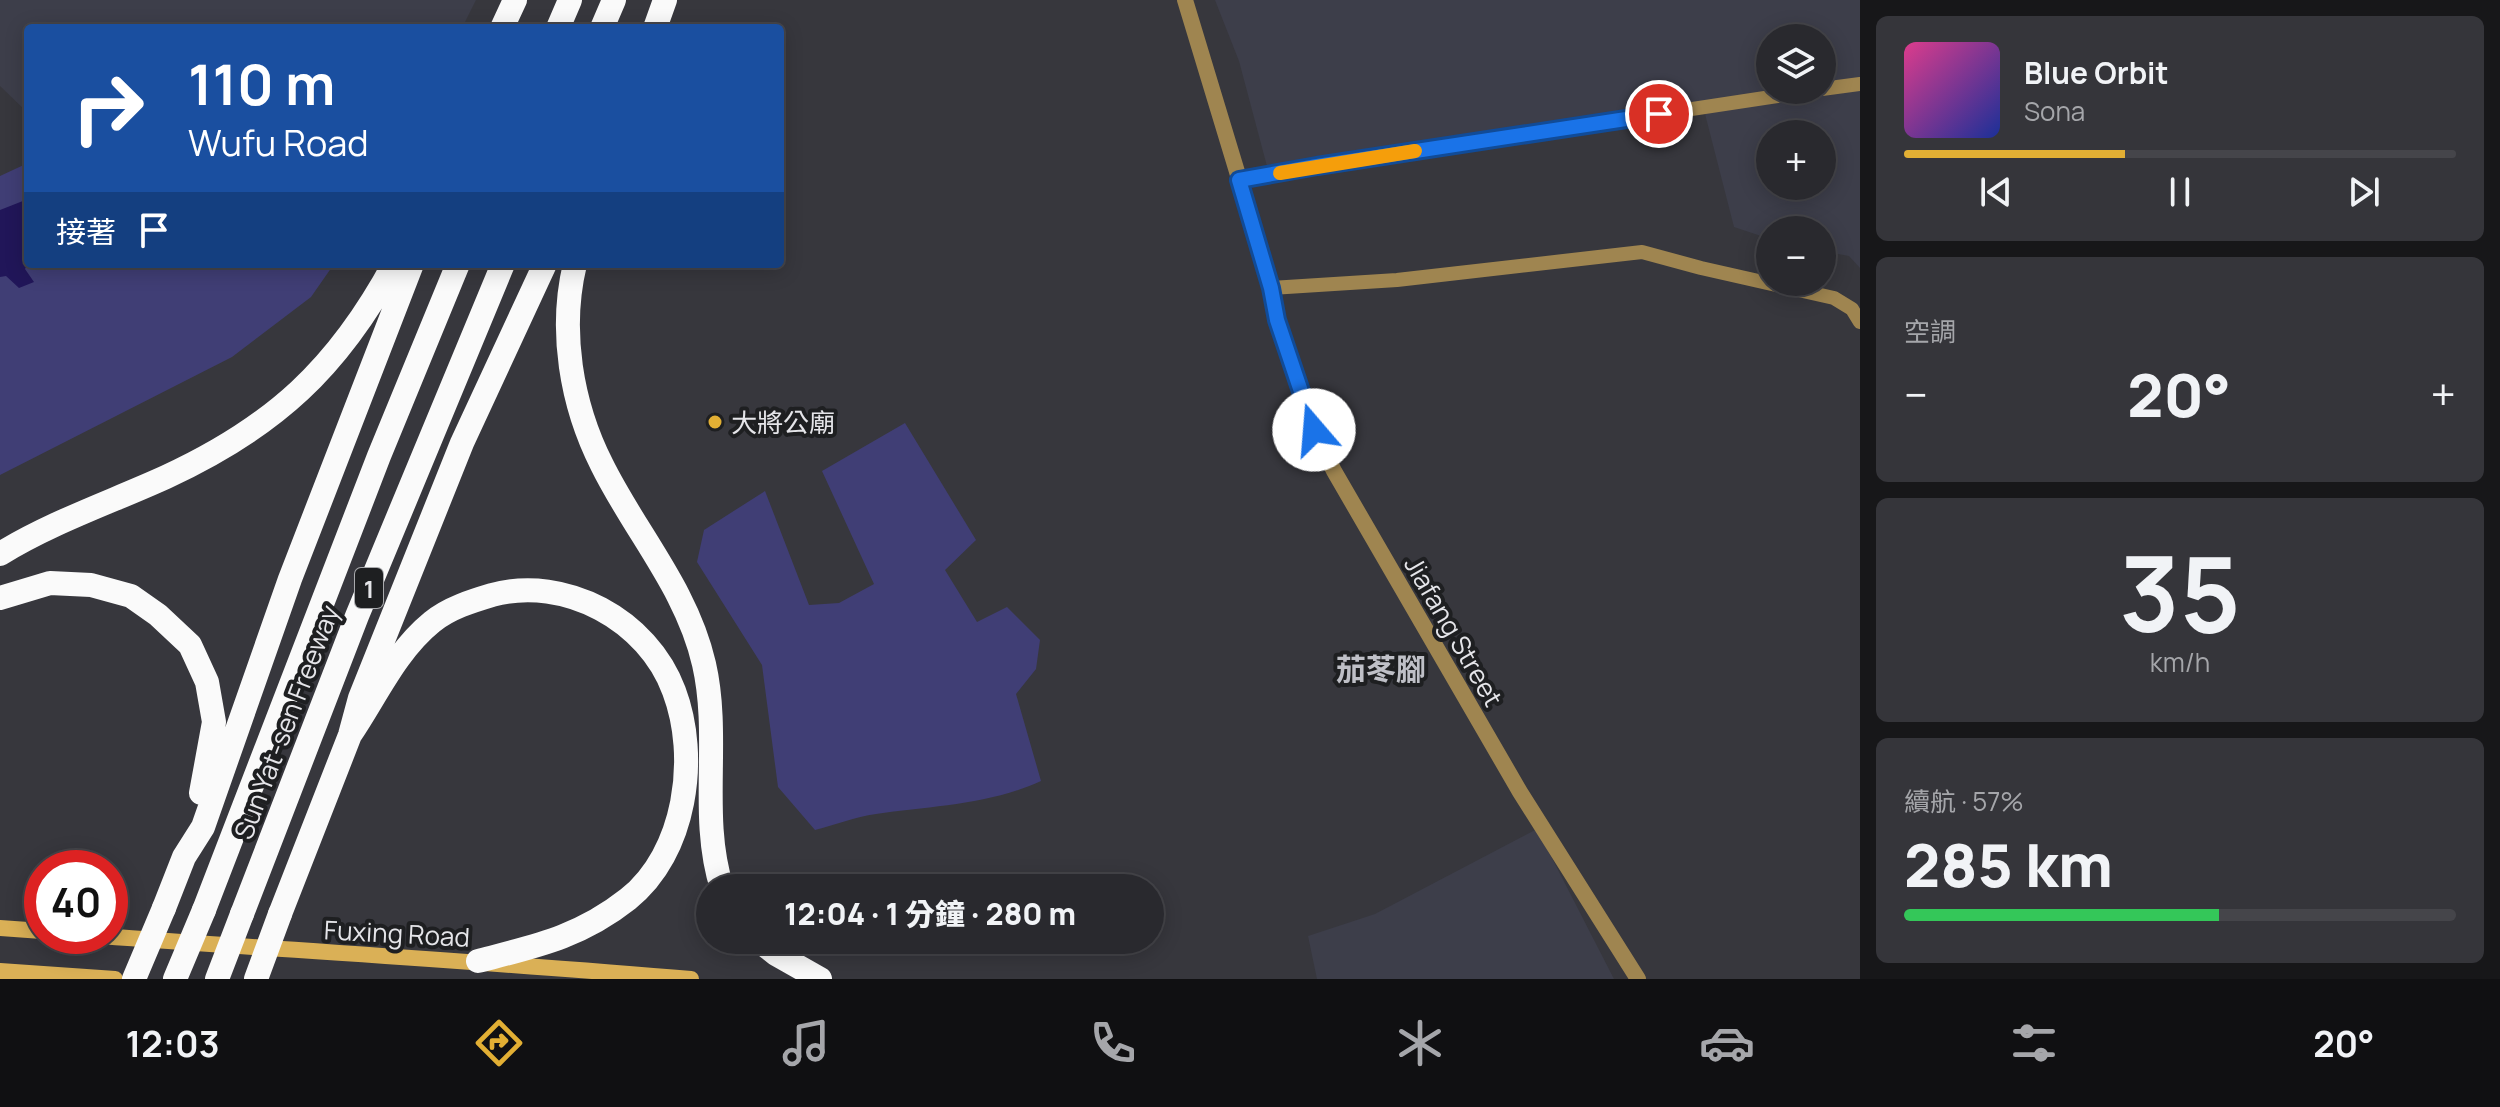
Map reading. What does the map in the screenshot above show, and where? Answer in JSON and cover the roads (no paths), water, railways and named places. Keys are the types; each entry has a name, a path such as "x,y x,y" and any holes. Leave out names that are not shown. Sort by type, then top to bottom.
{"highway":[{"path":"504,24 515,0"},
{"path":"560,24 570,0"},
{"path":"604,24 614,0"},
{"path":"656,24 665,0"},
{"path":"0,554 168,476 226,446 266,419 313,380 343,345 391,268"},
{"path":"184,857 203,827 290,579 410,268"},
{"name":"Sun Yat-sen Freeway","path":"175,979 379,456 456,268"},
{"name":"Sun Yat-sen Freeway","path":"217,979 357,616 501,268"},
{"path":"256,979 350,735 360,698 462,443 543,268"},
{"path":"574,268 567,320 572,374 583,420 602,465 687,613 704,664 713,728 713,838 718,874"},
{"path":"0,598 50,583 91,585 131,596 158,615 190,645 207,682 214,722 208,765 184,857 134,979"},
{"path":"350,735 385,677 411,642 434,620 468,602 506,591 538,589 575,596 611,614 637,636 659,663 674,691 686,767 675,830 656,866 631,897 596,921 558,941 478,961"},
{"path":"776,954 820,979"}],"main road":[{"path":"0,928 24,930"},
{"name":"Fuxing Road","path":"128,938 315,953 478,961 691,979"},
{"path":"0,971 115,979"}],"street":[{"name":"Jiafang Street","path":"1185,0 1271,288 1277,320 1314,430 1334,471 1520,792 1638,979"},
{"path":"1836,88 1860,84"},
{"path":"1239,180 1756,100"},
{"path":"1271,288 1397,280 1642,252 1834,298 1852,309 1860,322"}],"place":[{"name":"大將公廟","path":"715,422"}],"district":[{"name":"茄苳腳","path":"1381,668"}]}
